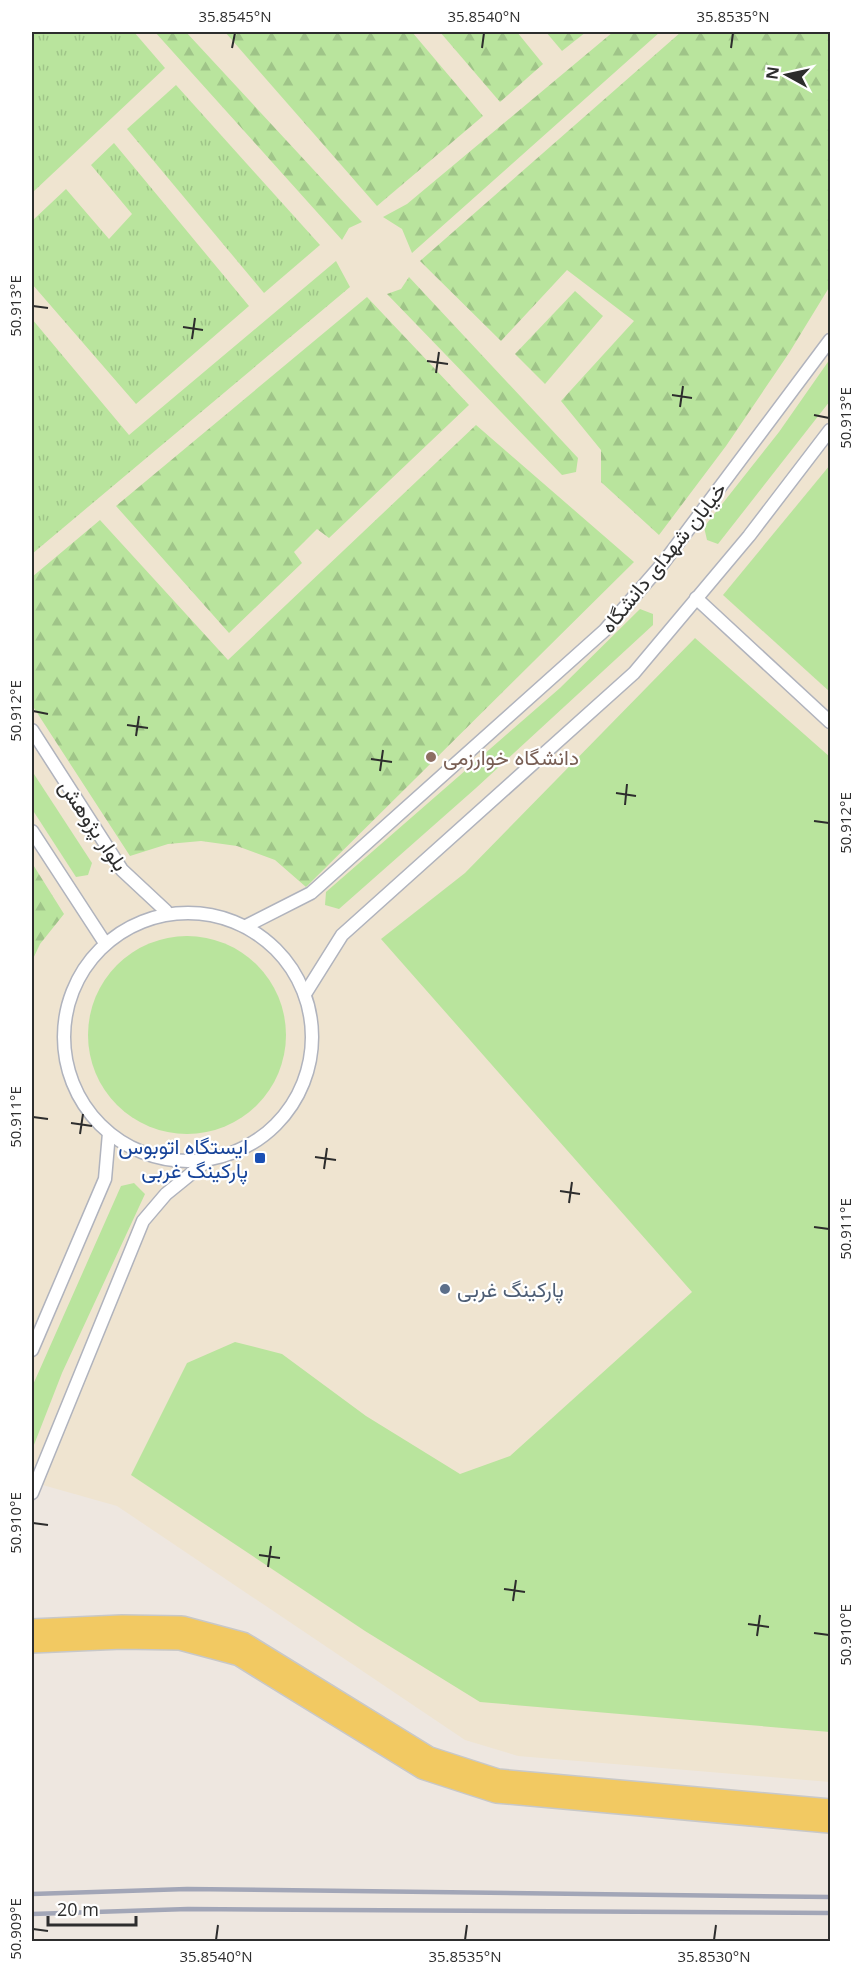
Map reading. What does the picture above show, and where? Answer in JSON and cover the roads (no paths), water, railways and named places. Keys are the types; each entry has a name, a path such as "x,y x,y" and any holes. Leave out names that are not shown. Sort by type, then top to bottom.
{"main road":[{"path":"32,1635 181,1633 241,1649 426,1764 497,1786 831,1816"}],"lane":[{"name":"خیابان شهدای دانشگاه","path":"246,926 311,893 605,630 664,562 831,340"},
{"path":"305,994 342,935 634,673 748,536 831,430"},
{"path":"696,598 831,722"},
{"name":"بلوار پژوهش","path":"32,730 122,870 166,911"},
{"path":"32,831 103,940"},
{"path":"32,1493 143,1221 166,1194 203,1164 234,1153 262,1137 285,1115 302,1087 311,1056 312,1023 305,994 291,966 271,943 246,926 212,914 166,911 103,940 74,988 66,1019 65,1052 73,1083 89,1112 109,1133 140,1152 171,1161 203,1164"},
{"path":"32,1350 105,1179 109,1133"}],"railway":[{"path":"32,1894 187,1889 830,1897"},
{"path":"32,1914 188,1909 830,1913"}],"place":[{"name":"دانشگاه خوارزمی","path":"431,757"},
{"name":"ایستگاه اتوبوس پارکینگ غربی","path":"260,1158"},
{"name":"پارکینگ غربی","path":"445,1289"}]}
